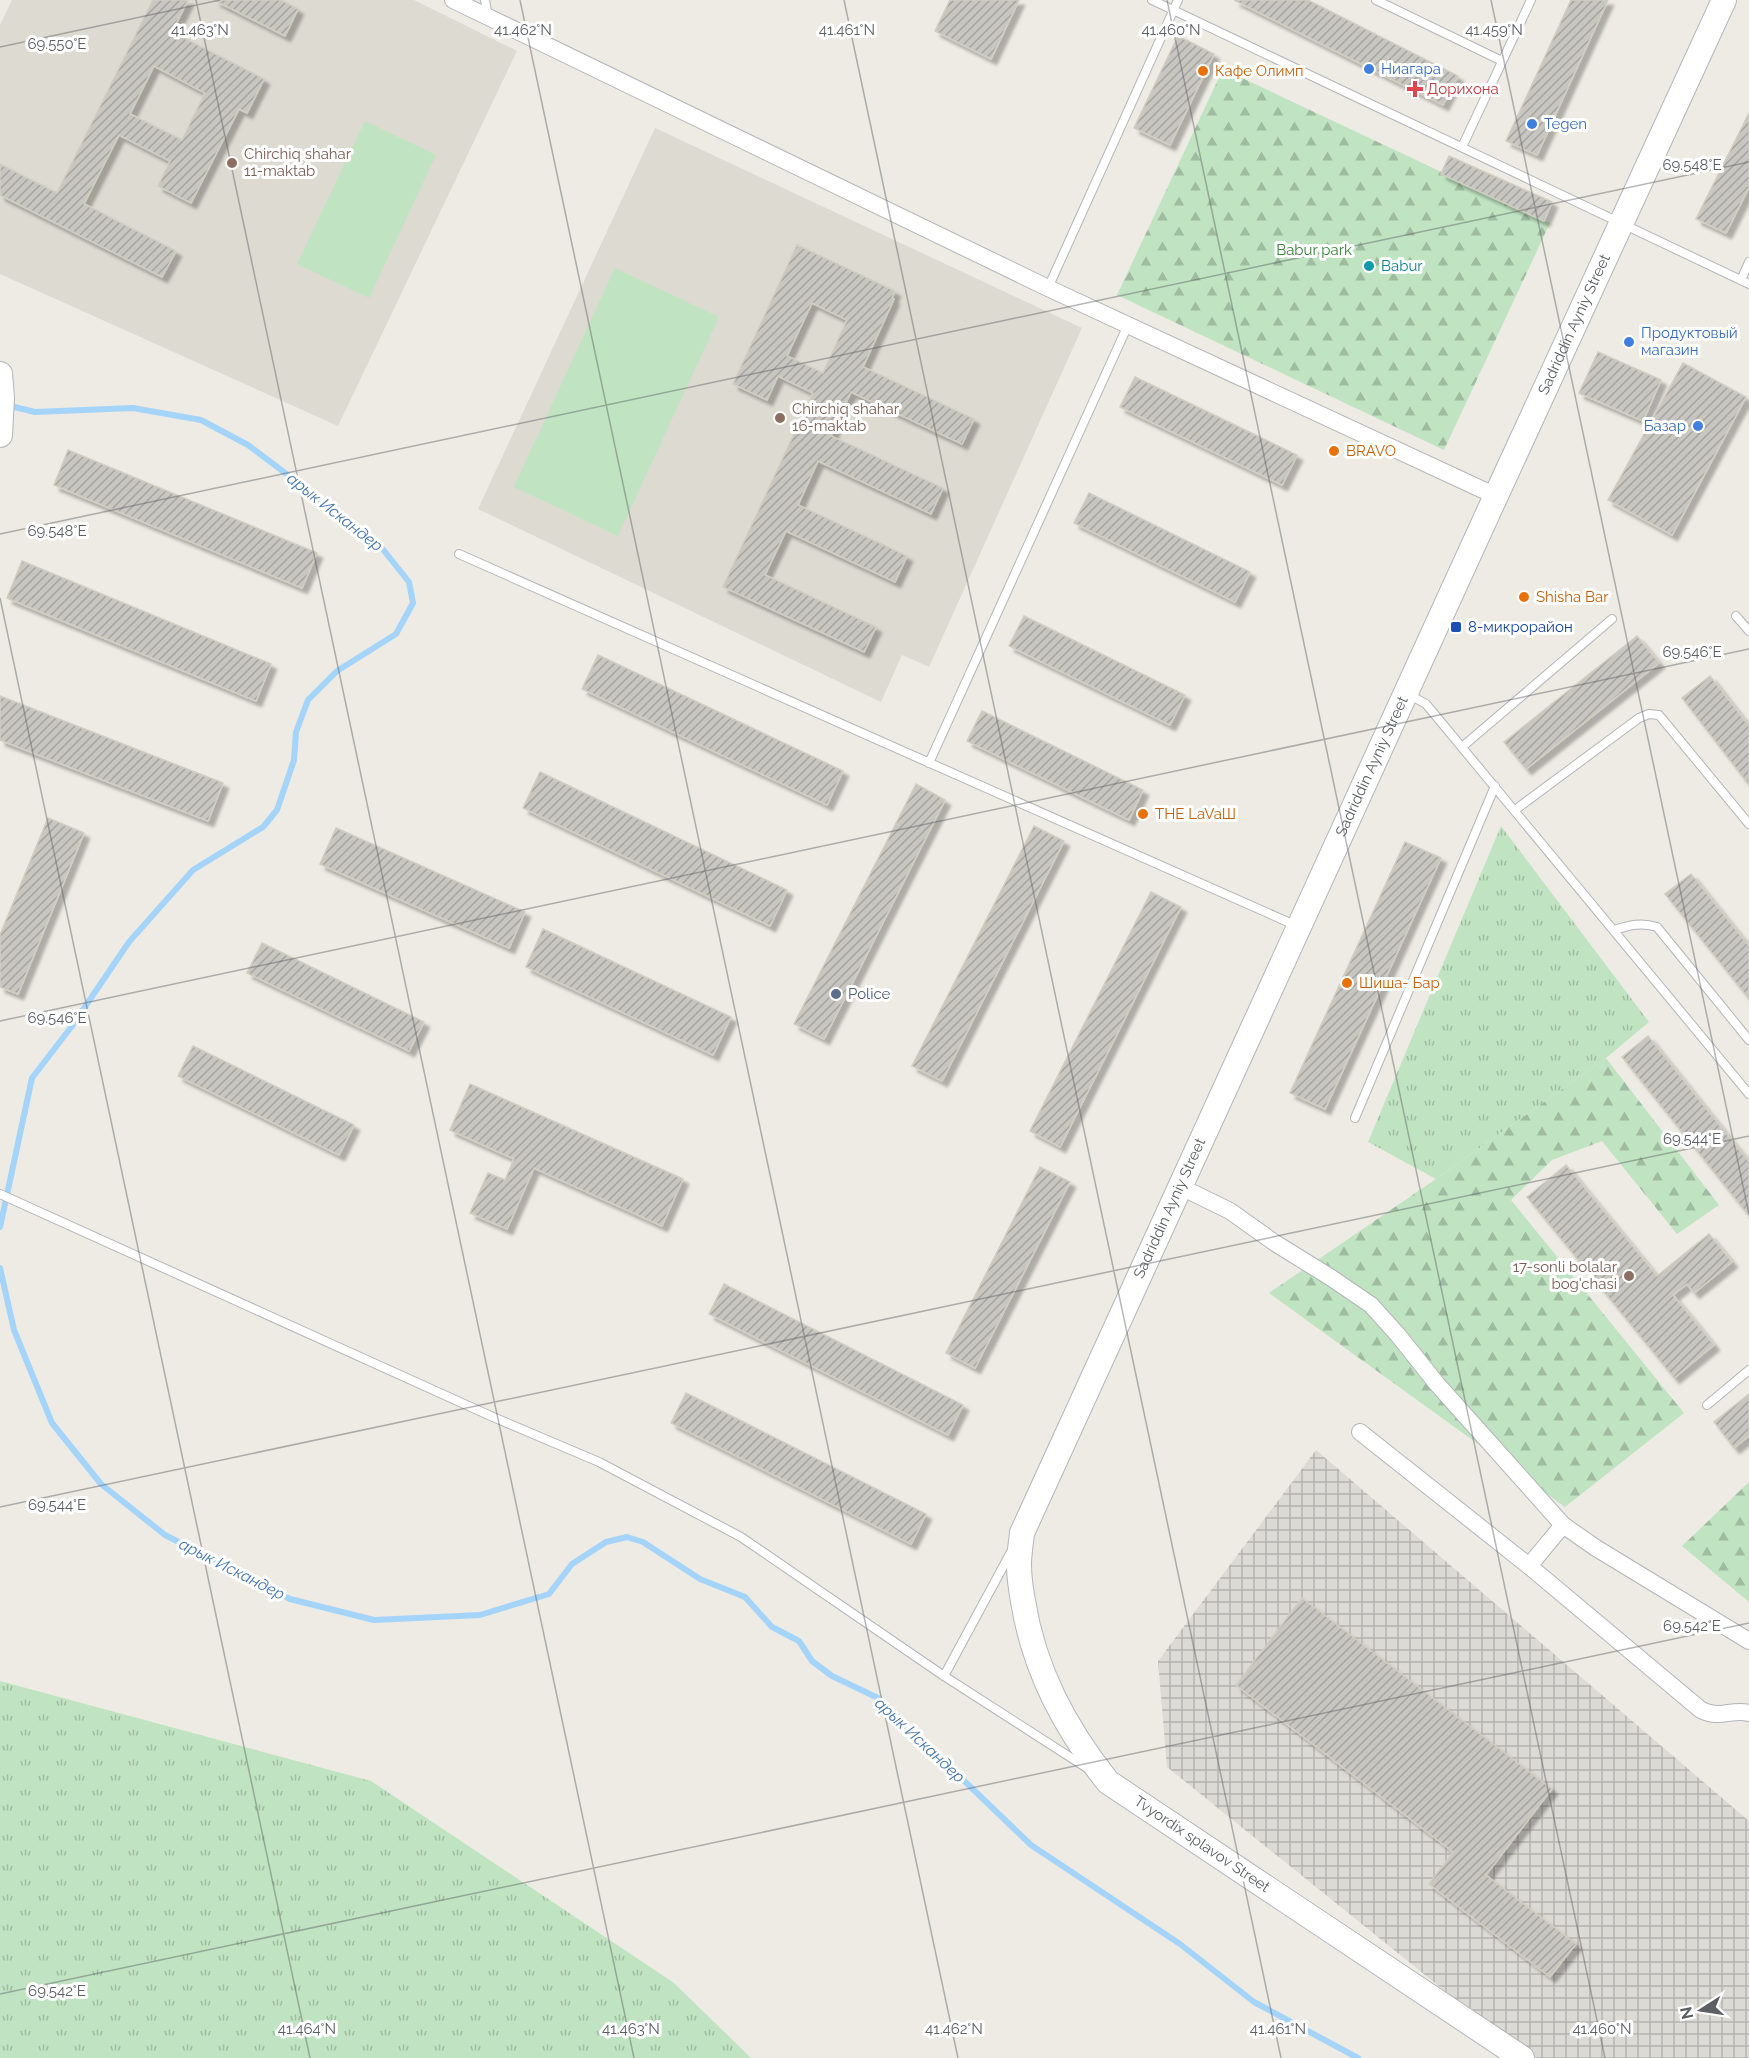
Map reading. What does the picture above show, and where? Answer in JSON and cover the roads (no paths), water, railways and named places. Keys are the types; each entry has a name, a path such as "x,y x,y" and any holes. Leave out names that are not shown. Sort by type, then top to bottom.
{"street":[{"path":"453,0 1048,288 1496,496"},
{"name":"Sadriddin Ayniy Street","path":"1022,1533 1297,926 1724,0"},
{"path":"0,434 1,380"},
{"path":"1179,1186 1230,1211 1275,1244 1371,1305 1437,1384 1563,1525 1596,1548 1749,1641"},
{"path":"1360,1432 1529,1566 1701,1710 1712,1715 1743,1711 1749,1713"},
{"path":"1529,1566 1563,1525"},
{"name":"Tvyordix splavov Street","path":"1022,1533 1018,1565 1028,1630 1038,1662 1050,1693 1066,1724 1085,1754 1108,1782 1522,2058"}],"lane":[{"path":"486,0 488,17"},
{"path":"1152,0 1745,282 1749,262"},
{"path":"1048,288 1178,0"},
{"path":"1376,0 1502,61"},
{"path":"1462,147 1531,0"},
{"path":"929,763 1128,325"},
{"path":"459,554 1297,926"},
{"path":"1736,616 1749,631"},
{"path":"1462,747 1612,619"},
{"path":"1405,692 1426,704 1749,1094"},
{"path":"1515,810 1639,718 1648,714 1659,715 1749,824"},
{"path":"1354,1118 1495,786"},
{"path":"1614,930 1632,924 1645,923 1658,927 1749,1040"},
{"path":"0,1194 493,1417 599,1462 741,1537 944,1676 1108,1782"},
{"path":"1707,1405 1749,1370"},
{"path":"944,1676 1022,1533"}],"waterway":[{"name":"арык Искандер","path":"0,1227 32,1078 72,1026 129,942 193,870 263,827 277,810 294,760 296,732 308,700 337,671 396,634 413,603 409,582 377,542 248,445 201,420 133,408 35,412 6,405"},
{"name":"арык Искандер","path":"0,1268 14,1330 52,1423 101,1484 165,1535 290,1599 374,1620 480,1615 549,1594 572,1564 606,1542 627,1537 643,1542 700,1579 745,1597 772,1627 799,1641 812,1661 832,1676 878,1698 1031,1845 1180,1944 1254,2002 1358,2058"}],"place":[{"name":"Ниагара","path":"1369,69"},
{"name":"Кафе Олимп","path":"1203,71"},
{"name":"Дорихона","path":"1415,89"},
{"name":"Tegen","path":"1532,124"},
{"name":"Chirchiq shahar 11-maktab","path":"232,163"},
{"name":"Babur","path":"1369,266"},
{"name":"Продуктовый магазин","path":"1629,342"},
{"name":"Chirchiq shahar 16-maktab","path":"780,418"},
{"name":"Базар","path":"1698,426"},
{"name":"BRAVO","path":"1334,451"},
{"name":"Shisha Bar","path":"1524,597"},
{"name":"8-микрорайон","path":"1456,627"},
{"name":"THE LaVaШ","path":"1143,814"},
{"name":"Шиша- Бар","path":"1347,983"},
{"name":"Police","path":"836,994"},
{"name":"17-sonli bolalar bog'chasi","path":"1629,1276"}],"park label":[{"name":"Babur park","path":"1314,250"}]}
